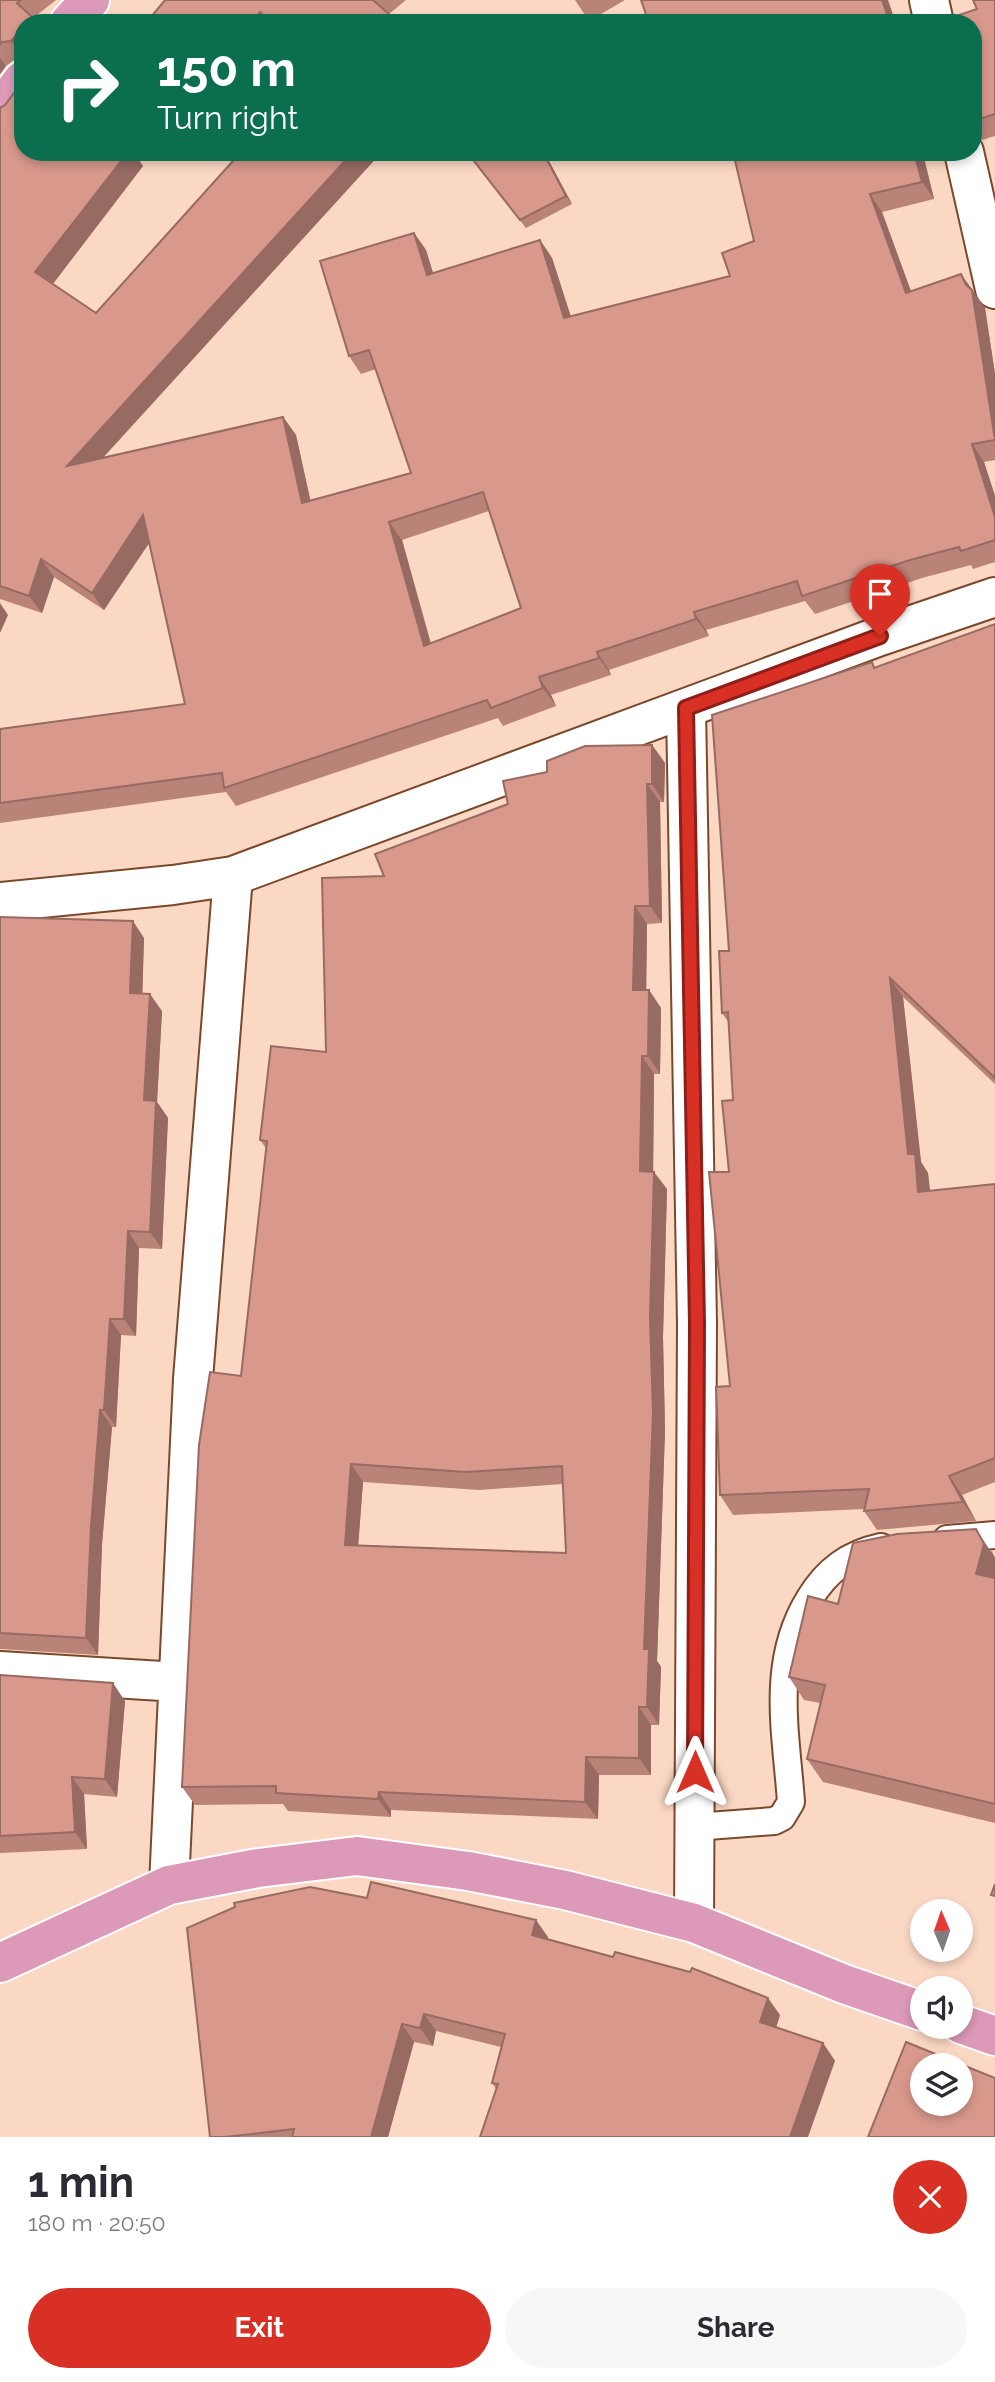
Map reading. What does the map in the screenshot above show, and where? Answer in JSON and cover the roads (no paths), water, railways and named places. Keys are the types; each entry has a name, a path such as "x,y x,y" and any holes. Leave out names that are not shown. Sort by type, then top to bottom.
{"highway":[{"path":"77,14 90,0"},
{"path":"0,1963 169,1885 258,1868 357,1856 468,1871 552,1888 694,1923 844,1984 910,2007"},
{"path":"973,2028 995,2036"}],"street":[{"path":"966,161 995,289"},
{"path":"0,902 173,886 233,876 995,597"},
{"path":"686,708 697,1324 694,1923"},
{"path":"169,1885 193,1380 233,876"},
{"path":"0,1671 178,1682"}],"lane":[{"path":"927,1541 995,1535"},
{"path":"695,1828 774,1821 788,1810 791,1802 783,1691 786,1649 795,1621 833,1567 864,1551 899,1543"}]}
